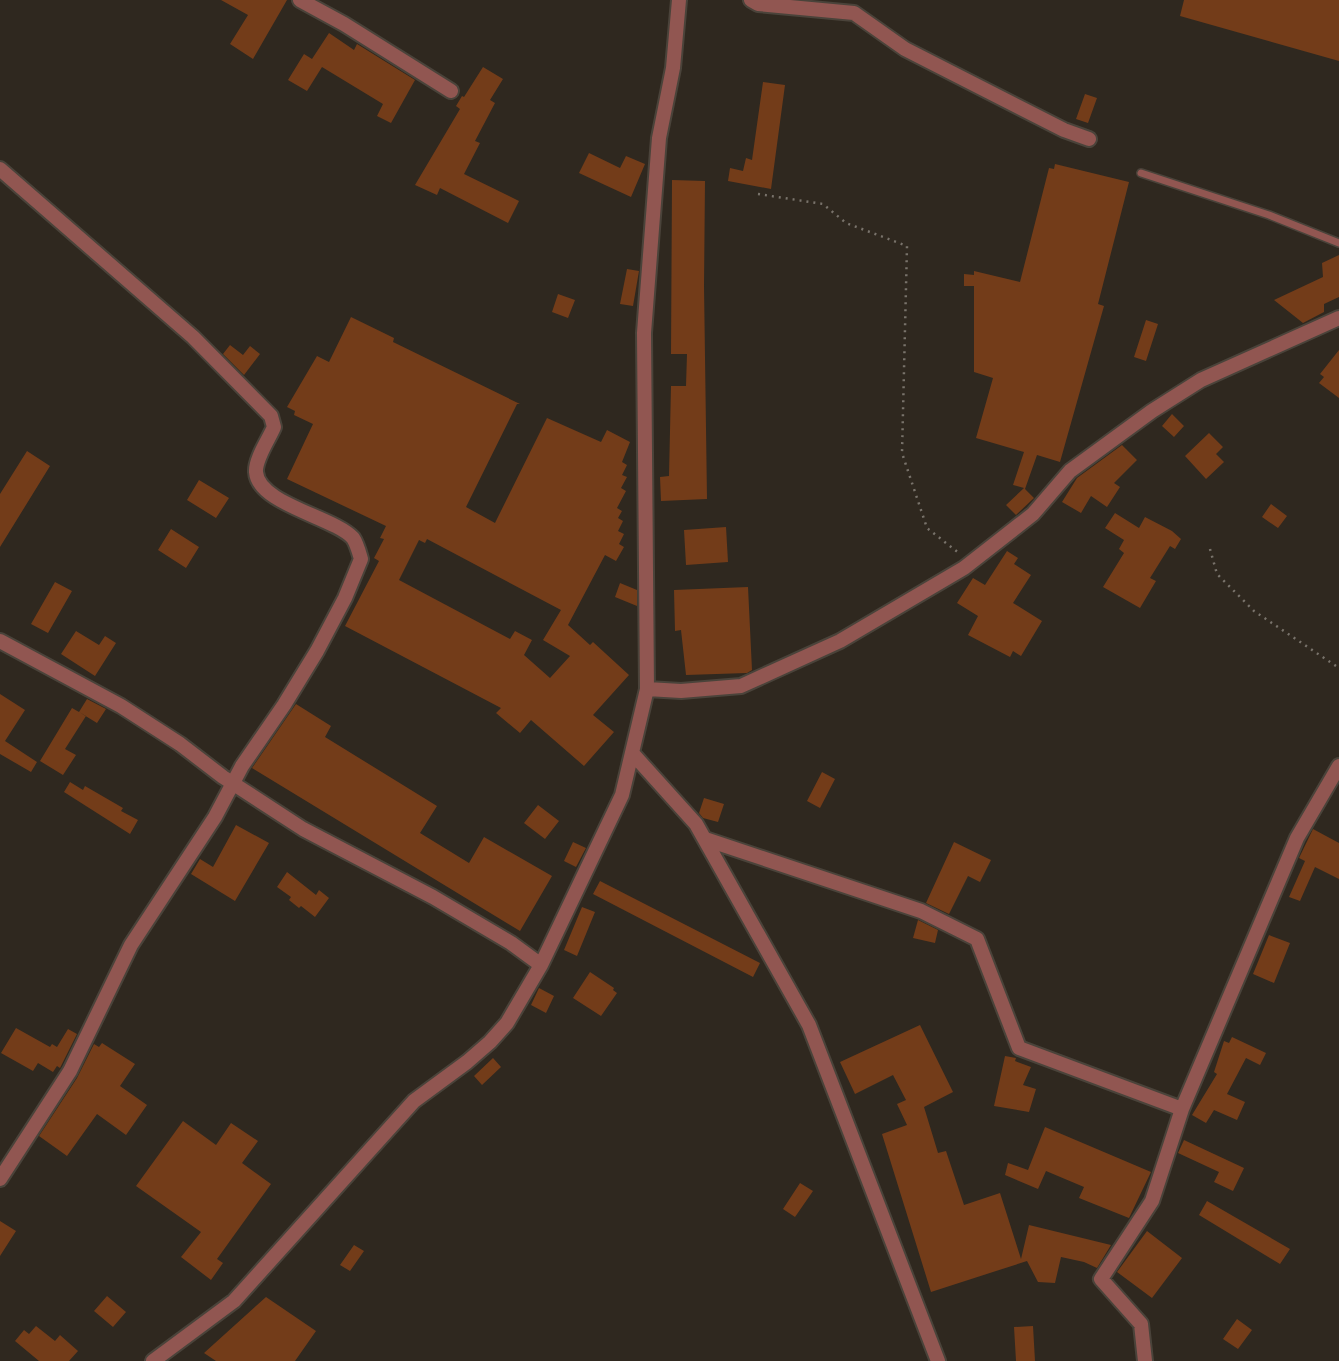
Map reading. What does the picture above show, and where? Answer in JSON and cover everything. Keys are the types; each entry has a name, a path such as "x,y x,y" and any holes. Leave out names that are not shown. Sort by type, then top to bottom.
{"street":[{"path":"300,0 356,31 451,91"},
{"path":"153,1361 234,1301 414,1101 467,1062 507,1023 541,965 622,795 647,689 644,333 659,138 673,68 679,0"},
{"path":"751,0 758,4 854,13 905,48 1064,130 1089,139"},
{"path":"0,169 193,337 271,416 274,427 258,462 256,472 259,482 276,497 352,538 361,559 345,598 317,651 242,766 185,865 131,945 69,1070 0,1178"},
{"path":"647,689 681,691 741,686 840,641 971,563 1033,513 1070,471 1152,411 1201,380 1339,318"},
{"path":"0,641 121,706 303,829 433,897 541,965"},
{"path":"633,754 696,824 809,1025 938,1361"},
{"path":"1145,1361 1141,1324 1101,1279 1152,1201 1182,1109 1297,838 1339,766"},
{"path":"705,839 921,911 977,939 1019,1048 1182,1109"}],"lane":[{"path":"1141,173 1269,215 1339,243"}],"path":[{"path":"758,194 823,204 846,223 907,246 902,453 927,528 971,563"},
{"path":"1210,549 1217,574 1254,611 1339,668"}],"building":[{"path":"221,0 287,0 253,59 230,44 248,15"},
{"path":"1184,0 1339,0 1339,61 1180,16"},
{"path":"329,33 354,50 357,44 415,80 391,123 377,116 383,104 322,67 307,91 288,80 304,54 312,59"},
{"path":"483,67 503,79 490,100 495,103 475,141 480,143 464,174 519,201 508,223 440,188 437,195 415,185 460,109 456,106"},
{"path":"763,82 785,85 771,189 728,181 730,168 743,171 746,158 752,160"},
{"path":"1085,94 1097,98 1088,123 1076,119"},
{"path":"589,153 620,168 626,156 645,164 631,197 579,173"},
{"path":"1055,164 1129,182 1098,304 1104,306 1060,462 1037,455 1025,489 1034,498 1016,515 1006,505 1024,488 1013,485 1024,452 976,438 993,378 974,372 974,286 964,286 964,274 974,275 974,271 1020,282 1049,168 1054,169"},
{"path":"672,180 705,181 707,499 661,501 660,477 669,476 671,386 686,386 687,354 671,354"},
{"path":"1339,255 1339,297 1324,304 1324,312 1303,323 1274,300 1323,277 1322,263"},
{"path":"627,269 639,271 633,306 620,304"},
{"path":"558,294 575,300 568,318 552,312"},
{"path":"351,317 394,338 393,342 520,404 517,404 466,507 495,523 547,418 601,442 607,430 630,442 622,462 627,465 622,475 627,477 621,488 626,491 617,508 622,511 618,518 623,521 618,531 624,534 619,544 624,547 616,561 605,555 568,625 590,645 593,642 629,675 593,715 614,732 584,766 531,720 520,733 496,713 501,708 345,626 379,561 374,558 384,539 380,538 386,526 287,479 313,424 294,415 295,411 287,407 317,356 329,362","holes":["427,539 561,610 543,640 570,656 550,678 524,655 532,640 515,631 510,639 399,580 419,540 425,543"]},
{"path":"1146,320 1158,324 1146,361 1134,357"},
{"path":"230,345 243,355 250,346 260,354 244,375 223,354"},
{"path":"1339,350 1339,398 1319,383 1324,377 1320,374"},
{"path":"1172,414 1184,426 1174,437 1162,426"},
{"path":"1209,433 1223,447 1216,454 1224,462 1206,479 1185,456"},
{"path":"1122,445 1137,460 1114,483 1120,487 1107,507 1091,496 1081,513 1062,502 1077,478"},
{"path":"27,451 50,466 0,547 0,494"},
{"path":"199,480 229,498 216,518 187,500"},
{"path":"1271,504 1287,516 1278,528 1262,517"},
{"path":"1115,513 1139,528 1145,517 1172,531 1181,539 1175,549 1170,546 1150,578 1156,581 1140,608 1103,587 1124,553 1119,549 1124,540 1105,528"},
{"path":"726,527 728,562 686,565 684,530"},
{"path":"171,529 199,547 186,568 158,550"},
{"path":"1007,551 1018,558 1014,564 1031,575 1013,603 1042,621 1021,656 1013,651 1010,657 968,635 978,616 957,603 973,578 985,585"},
{"path":"55,582 72,591 48,633 31,624"},
{"path":"620,583 637,590 637,606 615,597"},
{"path":"748,587 752,670 747,673 686,675 681,630 675,631 674,590"},
{"path":"76,631 99,645 105,636 116,643 95,676 61,654"},
{"path":"0,694 25,710 5,741 37,762 31,772 0,754"},
{"path":"87,699 106,709 97,723 79,712"},
{"path":"296,704 331,726 325,737 437,806 420,833 469,863 484,837 552,876 520,931 252,768"},
{"path":"72,708 86,716 65,749 76,755 63,775 40,761"},
{"path":"822,772 835,779 820,808 807,801"},
{"path":"70,782 83,790 85,786 138,820 130,834 64,792"},
{"path":"704,798 724,804 718,822 703,818 699,813"},
{"path":"538,805 559,821 545,839 524,823"},
{"path":"236,825 269,843 235,901 191,874 200,859 213,867"},
{"path":"1313,829 1339,843 1339,879 1315,867 1300,901 1289,897 1305,861 1299,858"},
{"path":"573,842 586,848 576,867 564,861"},
{"path":"954,842 991,860 980,882 968,876 949,914 926,903"},
{"path":"287,872 316,895 319,890 329,898 315,917 301,906 299,908 289,900 291,897 277,887"},
{"path":"600,881 760,963 753,977 593,894"},
{"path":"582,907 595,912 577,956 564,950"},
{"path":"918,920 938,930 935,943 913,938"},
{"path":"1269,935 1290,943 1274,983 1253,974"},
{"path":"590,972 614,988 617,993 601,1016 573,998"},
{"path":"539,988 554,996 546,1013 531,1005"},
{"path":"920,1025 953,1092 924,1107 938,1153 946,1151 964,1205 1000,1193 1021,1259 1029,1225 1111,1245 1097,1268 1061,1257 1055,1283 1038,1282 1027,1261 931,1292 882,1134 907,1125 897,1104 906,1100 893,1075 855,1094 840,1062"},
{"path":"16,1028 50,1047 52,1044 57,1047 68,1029 77,1034 60,1068 57,1066 53,1072 38,1063 33,1071 1,1053"},
{"path":"1232,1037 1266,1053 1260,1065 1246,1058 1227,1094 1245,1102 1237,1120 1214,1110 1206,1123 1192,1115 1217,1074 1214,1072 1224,1041 1229,1043"},
{"path":"102,1043 135,1064 120,1086 147,1105 126,1135 97,1114 67,1156 39,1136 77,1078 94,1044 99,1047"},
{"path":"1005,1056 1016,1058 1015,1061 1031,1067 1023,1085 1036,1089 1029,1112 994,1106"},
{"path":"493,1058 501,1067 482,1085 474,1076"},
{"path":"183,1121 216,1145 231,1123 258,1141 242,1163 271,1184 217,1259 223,1263 211,1280 181,1257 201,1232 136,1186"},
{"path":"1045,1127 1151,1172 1129,1218 1079,1198 1084,1187 1046,1171 1038,1189 1005,1175 1008,1163 1028,1170"},
{"path":"1184,1140 1244,1168 1233,1191 1214,1182 1219,1172 1178,1153"},
{"path":"800,1183 813,1191 795,1217 783,1209"},
{"path":"1207,1201 1290,1249 1280,1264 1199,1215"},
{"path":"0,1221 16,1231 0,1256"},
{"path":"1147,1231 1182,1258 1152,1298 1117,1272"},
{"path":"354,1245 364,1251 350,1271 340,1265"},
{"path":"107,1296 126,1312 113,1327 94,1311"},
{"path":"266,1297 316,1331 295,1361 216,1361 204,1353"},
{"path":"1237,1319 1252,1330 1238,1349 1223,1339"},
{"path":"36,1326 55,1341 60,1335 78,1351 69,1361 39,1361 15,1341 24,1330 29,1334"},
{"path":"1033,1326 1035,1361 1016,1361 1014,1327"}]}
